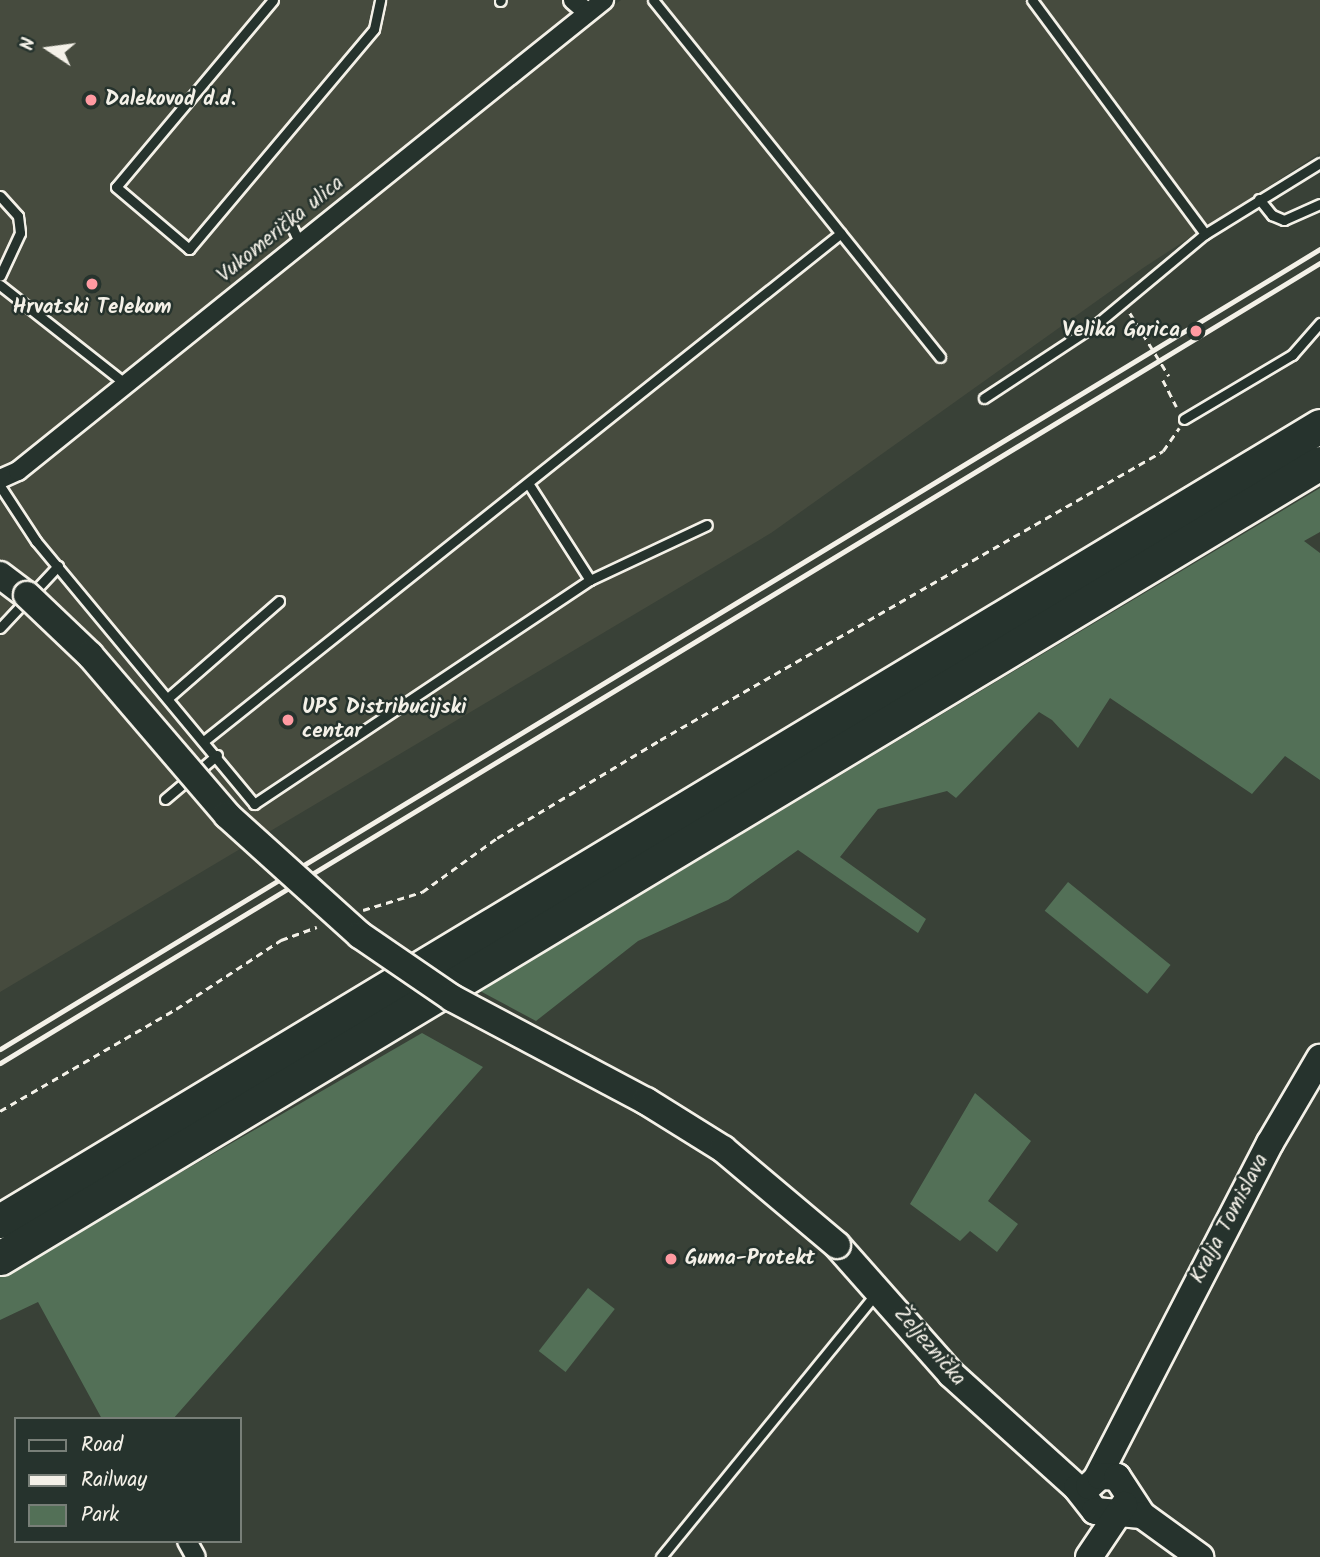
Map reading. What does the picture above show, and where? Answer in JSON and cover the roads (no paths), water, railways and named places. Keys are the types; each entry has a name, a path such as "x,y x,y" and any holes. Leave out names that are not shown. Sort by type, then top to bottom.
{"highway":[{"path":"0,1221 1320,426"},
{"path":"0,1258 1320,463"}],"main road":[{"name":"Željeznička","path":"0,575 27,595 90,655 228,815 310,894 360,935 462,1004 646,1101 723,1149 837,1245 879,1289 951,1374 1027,1443 1107,1506 1199,1557"},
{"name":"Kralja Tomislava","path":"1107,1506 1144,1383 1270,1143 1320,1058"}],"street":[{"path":"573,0 587,12"},
{"name":"Vukomerička ulica","path":"0,479 18,471 604,0"}],"lane":[{"path":"273,0 116,187 189,249 374,29 380,0"},
{"path":"653,0 940,357"},
{"path":"1032,0 1205,234"},
{"path":"984,398 1098,323 1205,234 1320,163"},
{"path":"0,195 18,216 20,233 0,276"},
{"path":"1259,199 1272,215 1284,220 1320,204"},
{"path":"287,216 300,244"},
{"path":"205,740 841,233"},
{"path":"0,285 126,384"},
{"path":"1184,419 1292,355 1320,323"},
{"path":"528,482 590,580"},
{"path":"0,486 58,566 205,740 254,804 590,580 706,525"},
{"path":"0,628 58,566"},
{"path":"169,698 279,601"},
{"path":"165,799 217,755"},
{"path":"661,1557 879,1289"}],"railway":[{"path":"0,1049 1320,249"},
{"path":"0,1063 1320,263"}],"place":[{"name":"Dalekovod d.d.","path":"91,100"},
{"name":"Hrvatski Telekom","path":"92,284"},
{"name":"Velika Gorica","path":"1196,331"},
{"name":"UPS Distribucijski centar","path":"288,720"},
{"name":"Guma-Protekt","path":"671,1259"}]}
